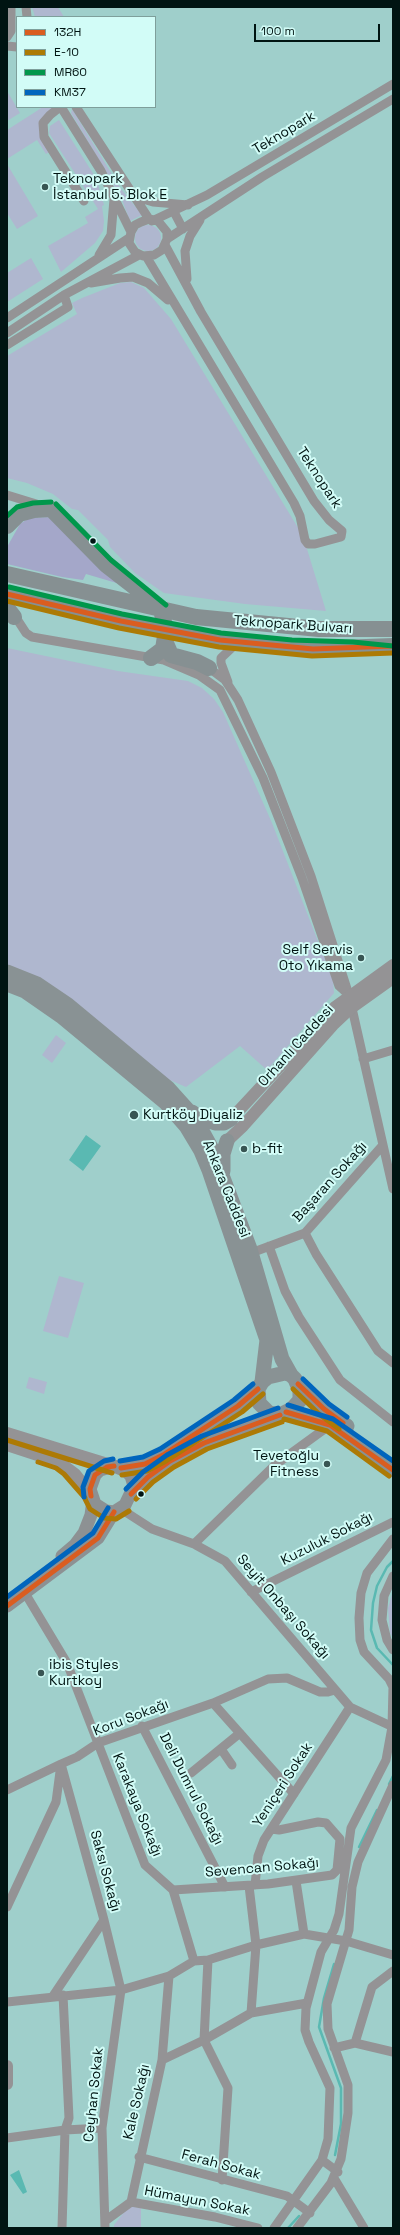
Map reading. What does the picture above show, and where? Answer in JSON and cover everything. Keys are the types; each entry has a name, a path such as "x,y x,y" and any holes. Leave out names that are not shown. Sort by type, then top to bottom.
{"highway":[{"path":"7,526 19,514 28,511 51,509 106,565 151,600 161,610 171,655 197,662 210,668"},
{"name":"Teknopark Bulvarı","path":"7,574 196,617 298,628 339,630 393,629"},
{"name":"Teknopark Bulvarı","path":"7,594 166,635 292,647 353,649 393,646"},
{"path":"151,658 160,652 166,635"},
{"path":"353,649 393,653"}],"main road":[{"name":"Ankara Caddesi","path":"7,972 37,984 68,1005 168,1088 195,1118 205,1143 223,1179 251,1253 282,1359 295,1380 324,1409 393,1459"},
{"name":"Ankara Caddesi","path":"7,984 25,990 60,1016 166,1103 186,1126 205,1143 209,1170 267,1340 260,1386"},
{"path":"188,1110 200,1118 215,1123 224,1123 231,1119"},
{"path":"205,1143 231,1119"},
{"path":"205,1143 227,1141 224,1154 223,1179"},
{"path":"7,1597 66,1554 84,1533 91,1515 91,1482 95,1475 107,1467 145,1464 163,1455 238,1406 260,1386 276,1375 285,1373 295,1380 300,1391 300,1400 292,1409 283,1414 204,1443 170,1461 148,1477 131,1494 117,1510 98,1538 7,1606"},
{"path":"260,1386 259,1403 269,1413 321,1421 330,1425 393,1470"},
{"path":"117,1467 131,1476 134,1482 131,1494"},
{"path":"91,1496 100,1508 117,1510"}],"street":[{"path":"7,37 15,26 11,7"},
{"name":"Teknopark","path":"77,108 127,188 151,220 158,221 167,232 166,242 189,290 314,500 329,520 342,531 341,537 315,544 308,544 305,540 300,516 294,503 176,307 142,255 129,243 130,235 135,225 151,220 174,212 189,205 393,84"},
{"name":"Teknopark","path":"7,333 64,295 82,285 142,255 159,252 166,242 183,229 262,177 393,99"},
{"path":"60,108 50,115 43,123 44,137 84,201"},
{"name":"Teknopark","path":"62,108 102,171 130,235"},
{"name":"Teknopark","path":"127,188 143,199 153,202 189,205"},
{"name":"Teknopark","path":"81,271 98,257 109,242 113,226 114,196"},
{"path":"174,212 183,229"},
{"name":"Teknopark","path":"189,290 185,269 185,251 190,236 202,217"},
{"name":"Teknopark","path":"7,318 81,271 130,235"},
{"name":"Teknopark","path":"82,285 120,278 133,278 148,283 176,307"},
{"path":"7,345 68,308 64,295"},
{"path":"7,495 36,502 51,509"},
{"path":"7,598 11,612 26,633 38,639 164,660 199,675 220,690 263,778 307,877"},
{"path":"238,642 224,653 222,658 223,670 271,772 307,877 339,986 349,995 393,1189"},
{"path":"210,668 226,680 232,690"},
{"path":"263,778 271,772"},
{"name":"Orhanlı Caddesi","path":"231,1119 326,1016 349,995 393,965"},
{"name":"Orhanlı Caddesi","path":"227,1141 243,1126 333,1025 351,1008 393,978"},
{"path":"363,1059 393,1050"},
{"name":"Başaran Sokağı","path":"251,1253 305,1233 383,1145"},
{"path":"305,1233 316,1254 378,1351 393,1363"},
{"path":"269,1246 285,1291 299,1317 340,1380 393,1422"},
{"path":"194,1544 275,1465 330,1425"},
{"path":"7,1433 117,1467"},
{"path":"7,1445 59,1462 74,1474 91,1496"},
{"name":"Seyit Onbaşı Sokağı","path":"117,1510 152,1529 194,1544 225,1561 350,1707 392,1727"},
{"name":"Kuzuluk Sokağı","path":"251,1592 393,1522"},
{"path":"274,2228 295,2201 325,2154 330,2120 330,2088 309,2042 305,2019 307,2003 321,1952 334,1930 339,1914 351,1828 389,1763 393,1687 389,1679 364,1652 360,1640 359,1618 361,1593 367,1573 393,1540"},
{"path":"393,1576 384,1596 382,1620 387,1640 393,1650"},
{"name":"Karakaya Sokağı","path":"25,1592 67,1663 145,1865 173,1890"},
{"name":"Koru Sokağı","path":"7,1790 77,1757 98,1744 142,1726 213,1703 268,1679 287,1678 325,1693 335,1690"},
{"path":"213,1703 294,1794"},
{"name":"Yeniçeri Sokak","path":"251,2013 256,1945 252,1885 258,1856 270,1829 350,1707"},
{"name":"Deli Dumrul Sokağı","path":"142,1726 226,1887"},
{"path":"191,1773 240,1733"},
{"path":"221,1749 232,1765"},
{"path":"7,1907 56,1802 61,1764"},
{"name":"Saksı Sokağı","path":"53,1996 104,1920 61,1764"},
{"path":"297,2228 310,2213 336,2175 345,2139 349,2097 348,2085 328,2029 327,2004 346,1941 352,1886 358,1862 393,1785"},
{"name":"Sevencan Sokağı","path":"173,1890 296,1881 336,1873 338,1868 339,1836 324,1822 279,1830 270,1829"},
{"path":"296,1881 304,1934"},
{"path":"173,1890 194,1961"},
{"path":"104,1920 121,1990"},
{"path":"7,2002 121,1990 169,1976 194,1961 208,1960 256,1945 304,1934 346,1941 393,1955"},
{"path":"208,1960 204,2040 228,2088 222,2180"},
{"path":"356,2043 372,1987 393,1971"},
{"name":"Kale Sokağı","path":"130,2202 162,2060 169,1976"},
{"name":"Ceyhan Sokak","path":"105,2225 102,2128 121,1990"},
{"path":"62,2228 65,2130 69,2118 63,1995"},
{"path":"162,2060 204,2040 251,2013 307,2003"},
{"path":"334,2048 356,2043 393,2052"},
{"path":"7,2066 7,2084"},
{"path":"7,2138 65,2130 102,2128"},
{"name":"Ferah Sokak","path":"139,2157 287,2196 310,2213"},
{"path":"322,2160 336,2175 364,2228"},
{"path":"105,2225 130,2202"},
{"name":"Hümayun Sokak","path":"130,2202 215,2217 258,2228"}],"shaded area":[{"path":"32,7 58,7 63,16 35,16"},
{"path":"7,91 20,113 7,121"},
{"path":"41,108 53,108 40,121 39,131 49,152 46,154 37,140 7,159 7,130"},
{"path":"72,109 121,189 142,215 130,221 121,197 71,113"},
{"path":"59,120 96,178 104,205 102,206 104,221 103,231 95,243 61,272 48,246 88,223 85,217 98,209 49,133 50,126"},
{"path":"7,164 38,216 17,229 7,213"},
{"path":"148,225 157,229 161,238 157,247 148,251 139,247 135,238 139,229"},
{"path":"31,258 43,279 7,302 7,273"},
{"path":"131,282 144,288 171,319 303,536 326,611 245,604 164,593 135,573 110,547 108,540 78,510 72,509 53,494 27,483 7,478 7,356 77,314 72,303 120,283"},
{"path":"50,517 120,584 86,574 83,580 62,577 7,564 7,547 20,524 29,518"},
{"path":"7,648 118,671 188,681 202,688 214,699 223,712 272,823 333,980 334,993 267,1070 240,1046 186,1087 158,1075 7,966"},
{"path":"56,1035 66,1043 52,1063 42,1055"},
{"path":"86,1135 101,1146 83,1171 69,1160"},
{"path":"59,1276 84,1283 68,1338 43,1331"},
{"path":"29,1377 47,1382 44,1394 26,1388"},
{"path":"393,1591 393,1638 390,1633 388,1608"},
{"path":"19,2170 27,2192 23,2194 10,2175"},
{"path":"129,2206 141,2208 141,2228 114,2228 114,2225"}],"waterway":[{"path":"393,1561 387,1567 377,1586 373,1603 371,1630 377,1648 393,1665"},
{"path":"389,1784 393,1776"},
{"path":"359,1847 377,1810"},
{"path":"334,1964 324,1998 319,2027 341,2088 341,2124 335,2155"},
{"path":"288,2228 299,2216"}],"transit line":[{"name":"MR60","path":"7,516 17,507 33,503 51,502"},
{"name":"MR60","path":"56,504 111,560 166,605"},
{"name":"MR60","path":"9,587 122,614 221,633 292,640 353,642 393,646"},
{"name":"132H","path":"7,594 121,621 220,640 313,649 393,646"},
{"name":"E-10","path":"7,601 119,628 219,647 312,656 393,653"},
{"name":"KM37","path":"303,1379 329,1404 347,1417"},
{"name":"KM37","path":"120,1461 143,1457 160,1449 234,1400 253,1384"},
{"name":"132H","path":"298,1384 324,1409 343,1423"},
{"name":"132H","path":"121,1468 145,1464 163,1455 238,1406 258,1389"},
{"name":"E-10","path":"293,1389 319,1414 339,1429"},
{"name":"E-10","path":"122,1475 147,1471 166,1461 242,1412 263,1394"},
{"name":"KM37","path":"288,1405 333,1419 393,1461"},
{"name":"KM37","path":"126,1489 143,1472 167,1455 202,1436 278,1408"},
{"name":"132H","path":"286,1412 330,1425 393,1470"},
{"name":"132H","path":"131,1494 148,1477 170,1461 204,1443 280,1415"},
{"name":"E-10","path":"284,1419 327,1431 389,1476"},
{"name":"E-10","path":"136,1499 153,1482 174,1467 207,1449 282,1422"},
{"name":"E-10","path":"7,1440 112,1473"},
{"name":"KM37","path":"84,1497 83,1487 89,1471 104,1461 113,1459"},
{"name":"E-10","path":"38,1462 56,1468 64,1474 85,1498"},
{"name":"132H","path":"91,1496 90,1489 95,1475 107,1467 114,1466"},
{"name":"E-10","path":"85,1499 90,1509 104,1518 116,1519 129,1511"},
{"name":"KM37","path":"7,1597 93,1533 108,1508"},
{"name":"132H","path":"7,1606 98,1538 114,1512"}],"place":[{"name":"Teknopark İstanbul 5. Blok E","path":"45,187"},
{"name":"Self Servis Oto Yıkama","path":"361,958"},
{"name":"Kurtköy Diyaliz","path":"134,1115"},
{"name":"b-fit","path":"244,1149"},
{"name":"Tevetoğlu Fitness","path":"327,1464"},
{"name":"ibis Styles Kurtkoy","path":"41,1673"}]}
